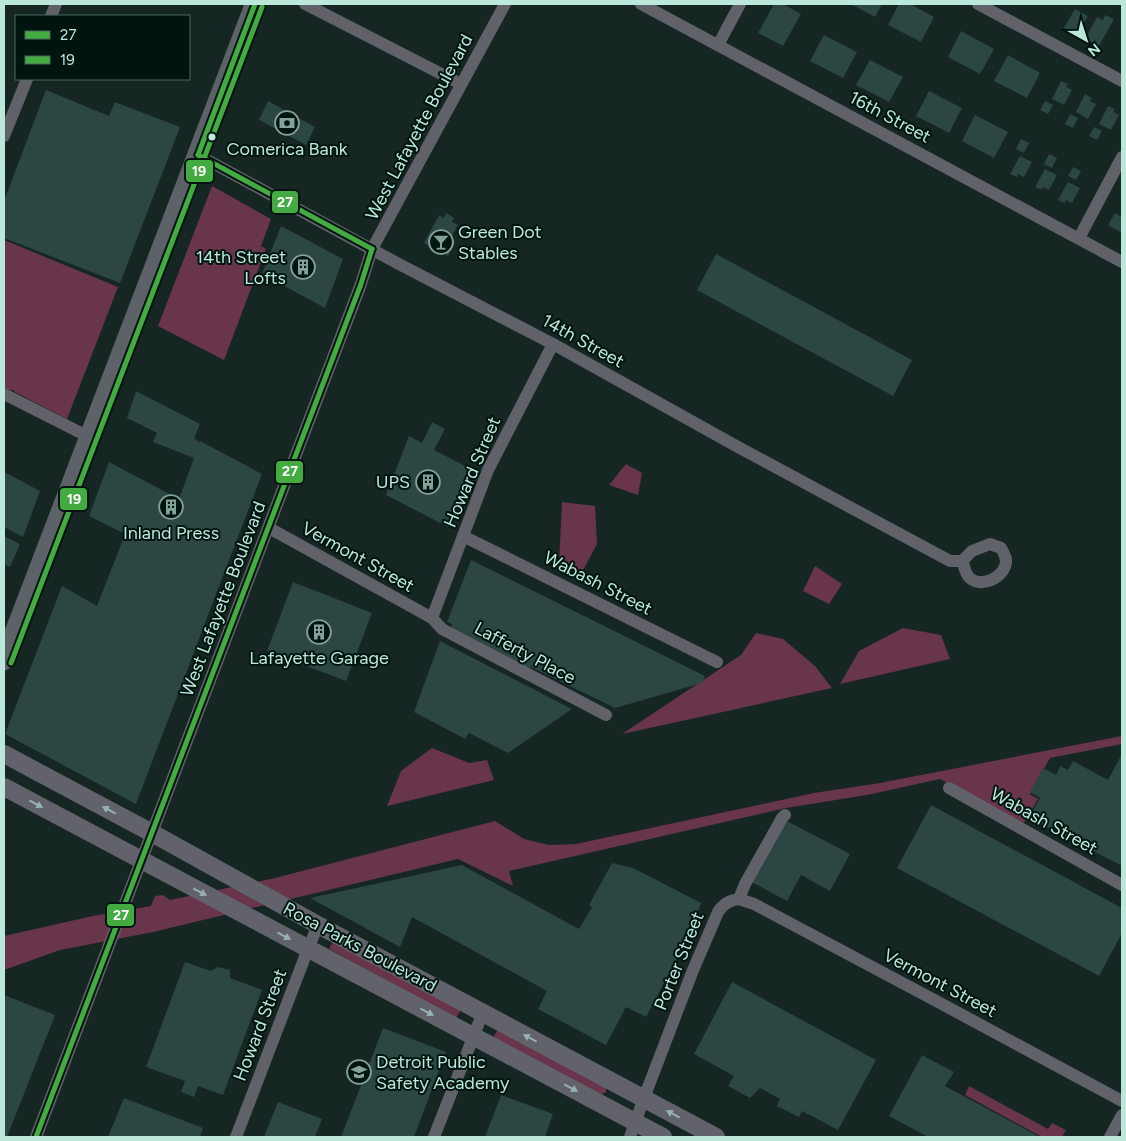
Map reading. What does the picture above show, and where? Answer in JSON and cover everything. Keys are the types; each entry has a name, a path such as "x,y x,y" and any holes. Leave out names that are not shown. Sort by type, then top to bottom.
{"main road":[{"path":"4,660 255,4"},
{"name":"Rosa Parks Boulevard","path":"4,754 318,925 715,1137"},
{"name":"Rosa Parks Boulevard","path":"4,786 139,868 160,870 602,1104 633,1130 663,1137"},
{"path":"602,1104 613,1093 614,1086 611,1081"},
{"path":"695,1137 706,1135 715,1137"}],"street":[{"path":"305,4 462,84"},
{"name":"West Lafayette Boulevard","path":"36,1137 361,284 372,250 505,4"},
{"name":"16th Street","path":"641,4 1122,262"},
{"path":"718,45 740,4"},
{"path":"978,4 1122,81"},
{"path":"4,136 26,80"},
{"name":"14th Street","path":"198,155 372,250 553,344 738,447 956,561"},
{"path":"1079,238 1122,156"},
{"name":"Howard Street","path":"432,618 488,470 553,344"},
{"path":"4,394 89,437"},
{"name":"Vermont Street","path":"268,528 432,618"},
{"name":"Wabash Street","path":"463,536 717,662"},
{"name":"Lafferty Place","path":"432,618 442,629 606,715"},
{"name":"Wabash Street","path":"949,788 1122,885"},
{"path":"739,899 745,884 785,815"},
{"name":"Vermont Street","path":"739,899 771,913 1122,1101"},
{"name":"Porter Street","path":"633,1130 693,970 718,912 730,900 739,899"},
{"name":"Howard Street","path":"236,1137 318,925"},
{"path":"434,1137 483,1012"},
{"path":"1110,1137 1122,1115"}],"shaded area":[{"path":"212,186 271,219 261,246 266,249 224,360 158,326"},
{"path":"4,240 118,287 67,419 13,390 4,390"},
{"path":"626,464 642,473 638,495 609,485"},
{"path":"562,502 595,506 597,544 581,574 559,564"},
{"path":"815,566 842,584 829,604 803,591"},
{"path":"903,628 941,635 950,659 840,684 859,651"},
{"path":"756,633 783,639 815,666 832,688 622,734 741,655"},
{"path":"1122,736 1122,744 1050,758 1030,794 1038,799 1022,826 940,779 867,795 786,808 509,871 513,886 458,859 153,932 60,950 4,970 4,936 93,916 151,906 155,896 163,895 170,900 275,878 495,821 524,839 549,845 576,844 814,793 880,783"},
{"path":"432,748 469,763 487,760 494,780 387,806 401,771"},
{"path":"333,941 461,1010 456,1018 329,949"},
{"path":"498,1029 606,1088 606,1092 601,1095 493,1038"},
{"path":"969,1086 1048,1129 1052,1123 1066,1130 1062,1137 1042,1137 965,1095"}],"building":[{"path":"774,4 783,4 801,14 783,46 758,33"},
{"path":"851,4 882,4 875,17"},
{"path":"899,4 910,4 934,17 921,42 888,25"},
{"path":"1075,9 1088,16 1077,35 1064,28"},
{"path":"1105,15 1114,19 1099,46 1085,39 1097,17 1103,20"},
{"path":"961,31 994,49 980,74 948,57"},
{"path":"824,35 857,52 843,78 810,61"},
{"path":"1008,55 1040,73 1027,98 994,81"},
{"path":"870,60 903,77 889,102 856,85"},
{"path":"1061,81 1068,84 1066,87 1072,90 1064,105 1052,99"},
{"path":"46,90 109,116 115,102 180,127 120,283 4,238 4,201"},
{"path":"929,91 962,108 949,133 916,116"},
{"path":"1085,94 1092,98 1090,101 1096,104 1088,119 1076,112"},
{"name":"Comerica Bank","path":"268,101 315,127 306,145 259,120"},
{"path":"1045,101 1053,105 1048,114 1040,110"},
{"path":"1108,106 1115,109 1113,112 1119,115 1111,130 1099,124"},
{"path":"1070,114 1078,118 1073,128 1065,124"},
{"path":"975,115 1008,132 994,158 962,141"},
{"path":"1094,127 1102,131 1097,140 1089,136"},
{"path":"1021,139 1029,143 1024,153 1016,149"},
{"path":"1049,154 1057,158 1052,168 1044,164"},
{"path":"1020,156 1032,162 1024,177 1018,174 1017,177 1010,174"},
{"path":"1073,167 1081,171 1076,180 1068,176"},
{"path":"1045,169 1057,175 1049,190 1043,187 1042,190 1035,187"},
{"path":"1068,182 1080,188 1072,203 1066,200 1065,203 1058,200"},
{"path":"446,213 454,218 452,222 458,225 450,239 455,242 448,256 424,243 439,215 444,218"},
{"path":"1115,213 1122,217 1122,233 1108,225"},
{"name":"14th Street Lofts","path":"281,226 343,259 325,308 262,274"},
{"path":"716,254 912,360 893,396 697,290"},
{"path":"136,391 200,424 194,438 200,443 200,441 262,474 136,804 5,734 62,586 97,606 125,534 89,516 109,462 179,499 194,458 153,442 157,433 127,418"},
{"name":"UPS","path":"432,422 445,429 434,450 471,469 448,527 386,495 409,436 422,443"},
{"path":"4,472 40,491 23,537 4,527"},
{"path":"4,536 20,544 10,567 4,564"},
{"path":"471,560 705,676 702,683 615,708 531,667 529,670 451,628 452,624 447,622"},
{"name":"Lafayette Garage","path":"293,582 372,613 346,681 267,651"},
{"path":"440,641 572,709 508,753 469,733 465,739 414,712"},
{"path":"1122,754 1122,866 1029,818 1040,798 1030,792 1043,768 1056,775 1060,766 1068,770 1073,761 1108,780"},
{"path":"931,805 1122,908 1122,933 1099,976 897,868"},
{"path":"785,820 850,854 830,891 801,875 787,901 752,882"},
{"path":"612,863 633,868 701,903 682,955 679,954 646,1017 626,1007 606,1045 538,1009 547,991 412,917 400,947 310,898 462,865 579,929 592,907 589,905"},
{"path":"185,962 211,971 218,967 230,970 230,978 262,990 223,1095 198,1086 194,1097 181,1092 185,1081 146,1067"},
{"path":"732,982 876,1060 838,1130 802,1111 799,1117 777,1106 780,1099 760,1088 750,1098 728,1086 734,1076 694,1054"},
{"path":"4,995 55,1015 7,1137 4,1137"},
{"path":"383,1028 446,1052 414,1137 341,1137"},
{"path":"922,1055 954,1072 945,1086 1040,1137 928,1137 889,1116"},
{"path":"501,1095 553,1114 545,1137 485,1137"},
{"path":"124,1098 203,1128 200,1137 108,1137"},
{"path":"278,1102 322,1119 315,1137 264,1137"}],"transit line":[{"name":"27","path":"198,155 255,4"},
{"name":"19","path":"11,663 262,7"},
{"name":"27","path":"198,155 372,249"},
{"name":"27","path":"36,1137 361,284 372,249"}],"place":[{"name":"Comerica Bank","path":"287,123"},
{"name":"Green Dot Stables","path":"441,242"},
{"name":"14th Street Lofts","path":"303,267"},
{"name":"UPS","path":"428,482"},
{"name":"Inland Press","path":"171,507"},
{"name":"Lafayette Garage","path":"319,632"},
{"name":"Detroit Public Safety Academy","path":"359,1072"}]}
